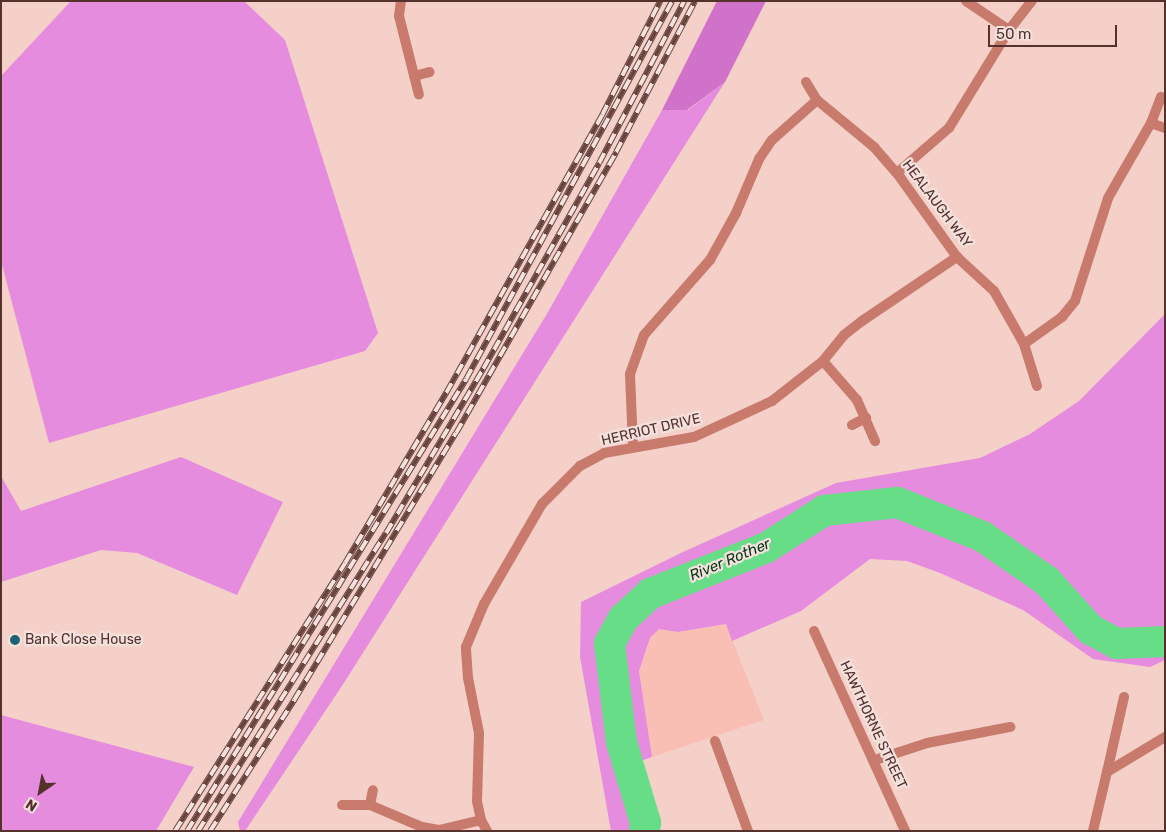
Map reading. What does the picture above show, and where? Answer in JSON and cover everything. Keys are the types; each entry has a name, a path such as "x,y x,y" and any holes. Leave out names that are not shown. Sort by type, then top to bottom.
{"street":[{"path":"401,1 399,16 419,95"},
{"path":"966,1 1010,30"},
{"path":"897,173 949,128 1010,30 1032,1"},
{"path":"414,76 430,72"},
{"name":"HEALAUGH WAY","path":"806,82 817,100 874,147 897,173 957,257 994,291 1024,344 1037,386"},
{"path":"1024,344 1062,317 1075,301 1081,289 1108,198 1151,123 1161,97"},
{"path":"634,446 630,374 644,335 714,254 736,213 759,159 772,140 817,100"},
{"path":"1151,123 1165,128"},
{"name":"HERRIOT DRIVE","path":"487,831 480,820 476,782 480,757 479,733 466,658 473,625 542,504 580,466 604,453 634,446 694,437 744,416 772,401 823,361 844,335 957,257"},
{"path":"823,361 847,386 866,418 875,441"},
{"path":"852,425 866,418"},
{"name":"HAWTHORNE STREET","path":"814,631 875,760 906,831"},
{"path":"1094,831 1124,697"},
{"path":"875,760 927,743 1010,727"},
{"path":"1107,772 1165,737"},
{"path":"715,741 748,831"},
{"path":"370,805 373,790"},
{"path":"342,805 370,805 422,827 439,830 480,820"}],"shaded area":[{"path":"71,1 244,1 285,40 378,333 365,351 49,443 1,261 1,76"},
{"path":"717,1 766,1 725,82 687,110 662,110"},
{"path":"725,82 340,689 245,831 240,831 238,822 548,312 662,110 688,110"},
{"path":"1165,314 1165,660 1150,667 1093,659 1023,610 940,573 907,561 870,559 801,611 732,641 726,624 678,632 659,629 650,638 639,671 652,757 638,762 655,831 611,831 580,657 581,602 683,552 836,483 980,458 1030,434 1079,401"},
{"path":"181,457 283,502 237,595 137,553 101,550 1,582 1,476 21,511"},
{"path":"726,624 764,720 652,757 639,671 650,638 659,629 678,632"},
{"path":"1,715 194,767 156,831 1,831"}],"waterway":[{"name":"River Rother","path":"644,831 645,822 621,742 609,643 623,618 650,593 766,547 824,510 897,502 982,536 1046,580 1090,629 1116,643 1165,641"}],"railway":[{"path":"175,831 345,563 446,393 602,115 660,1"},
{"path":"187,831 466,379 672,1"},
{"path":"198,831 386,533 483,369 599,163 684,1"},
{"path":"210,831 294,700 456,433 616,152 695,1"}],"place":[{"name":"Bank Close House","path":"15,640"}]}
